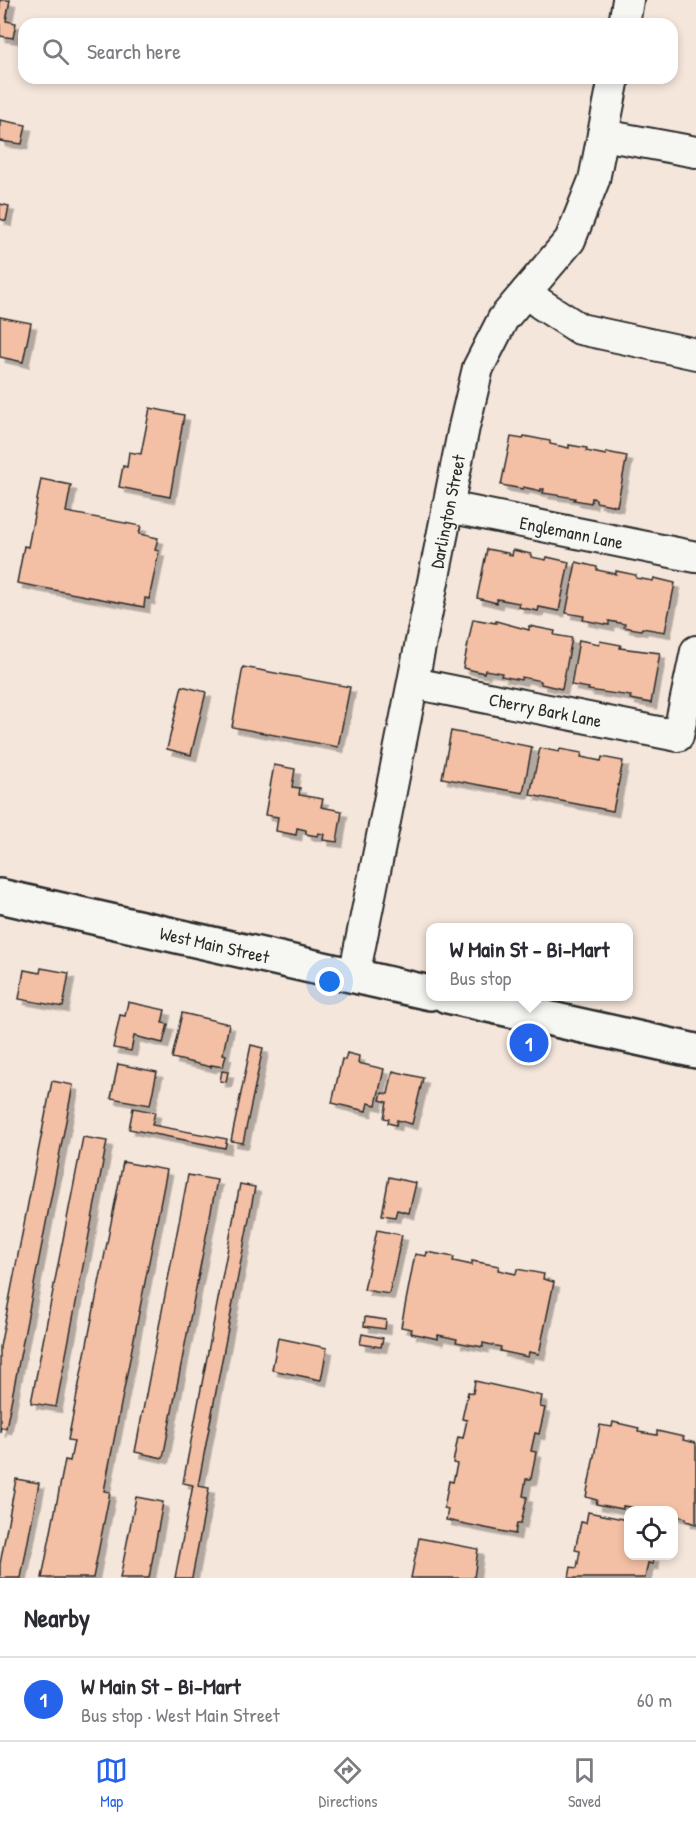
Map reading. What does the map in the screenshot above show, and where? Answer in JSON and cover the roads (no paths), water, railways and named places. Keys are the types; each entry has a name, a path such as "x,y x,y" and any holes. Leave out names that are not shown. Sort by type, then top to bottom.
{"main road":[{"name":"West Main Street","path":"0,896 426,992"},
{"path":"470,1001 696,1051"}],"street":[{"path":"625,18 628,0"},
{"name":"Darlington Street","path":"354,976 478,368 503,319 570,240 594,180 613,84"},
{"path":"603,135 696,152"},
{"path":"526,292 580,329 696,354"},
{"name":"Englemann Lane","path":"448,507 696,557"},
{"name":"Cherry Bark Lane","path":"413,683 678,736 696,651"}],"place":[{"name":"W Main St - Bi-Mart","path":"529,1043"}]}
